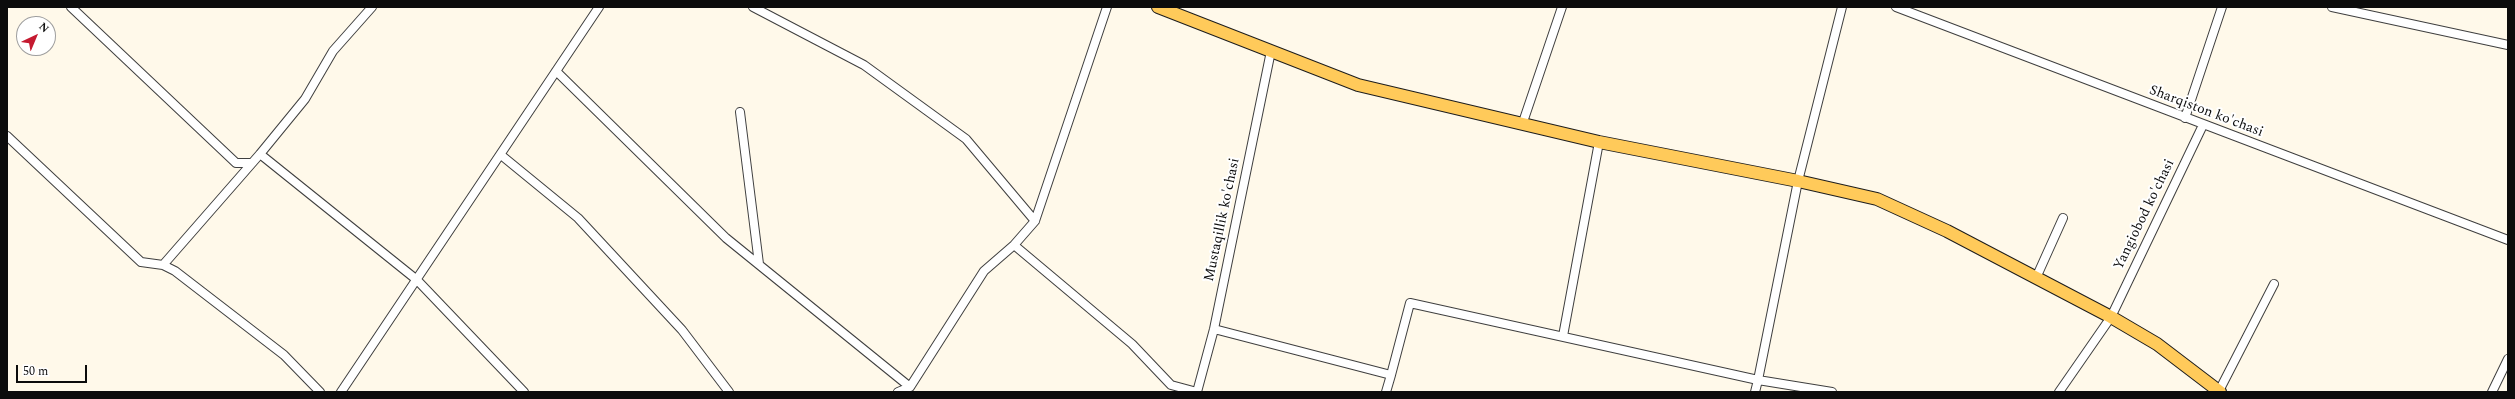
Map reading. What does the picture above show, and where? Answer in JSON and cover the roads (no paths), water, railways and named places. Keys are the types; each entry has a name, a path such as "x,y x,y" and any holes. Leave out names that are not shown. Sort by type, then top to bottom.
{"main road":[{"path":"1158,7 1358,85 1599,142 1798,181 1877,199 1940,228 2111,317 2157,344 2220,392"}],"street":[{"path":"71,7 236,163 252,163"},
{"path":"163,265 260,154 304,99 333,51 372,7"},
{"path":"341,392 599,7"},
{"path":"753,7 864,65 966,139 1035,221"},
{"path":"898,392 910,387 984,271 1014,245 1035,221 1107,7"},
{"path":"1522,125 1562,7"},
{"path":"1755,392 1798,181 1842,7"},
{"name":"Sharqiston ko'chasi","path":"1896,7 2508,240"},
{"path":"2185,118 2222,7"},
{"path":"2332,7 2508,45"},
{"name":"Mustaqillik ko'chasi","path":"1197,392 1214,329 1271,51"},
{"path":"556,71 726,238 910,387"},
{"path":"740,112 759,264"},
{"name":"Yangiobod ko'chasi","path":"2059,392 2111,317 2203,125"},
{"path":"7,136 141,262 163,265 175,270 284,355 320,392"},
{"path":"1563,336 1599,142"},
{"path":"260,154 417,280 524,392"},
{"path":"501,155 578,218 682,330 729,392"},
{"path":"2036,278 2063,218"},
{"path":"1014,245 1132,344 1171,385 1197,392"},
{"path":"2220,392 2274,284"},
{"path":"1386,392 1410,303 1758,380 1832,392"},
{"path":"1214,329 1390,375"},
{"path":"2492,392 2508,359"}]}
